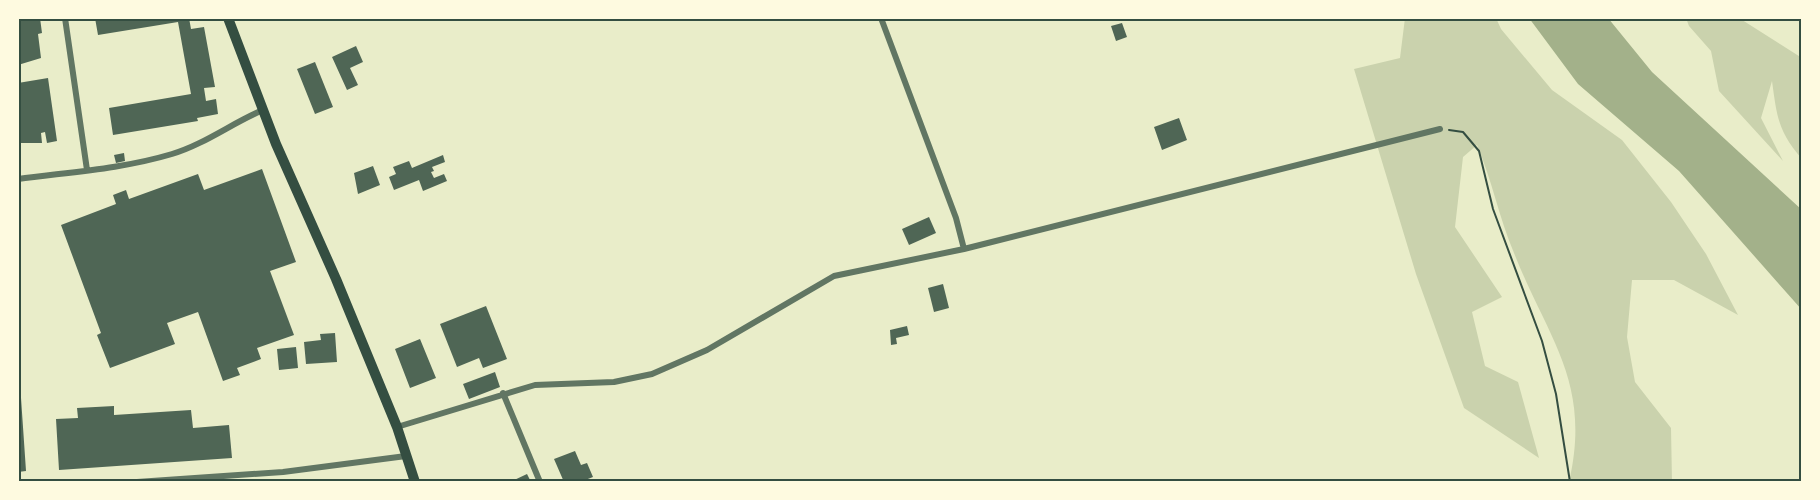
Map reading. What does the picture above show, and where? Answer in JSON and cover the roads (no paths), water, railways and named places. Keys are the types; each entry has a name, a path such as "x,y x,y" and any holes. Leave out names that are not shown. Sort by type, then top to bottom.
{"main road":[{"path":"228,18 263,110 397,427 415,482"}],"street":[{"path":"64,18 87,170"},
{"path":"882,18 956,218 964,249"},
{"path":"18,179 128,165 173,154 199,144 263,110"},
{"path":"397,427 535,385 614,382 652,374 707,350 834,276 964,249 1440,129"},
{"path":"503,393 540,482"},
{"path":"137,482 283,472 406,456"}]}
